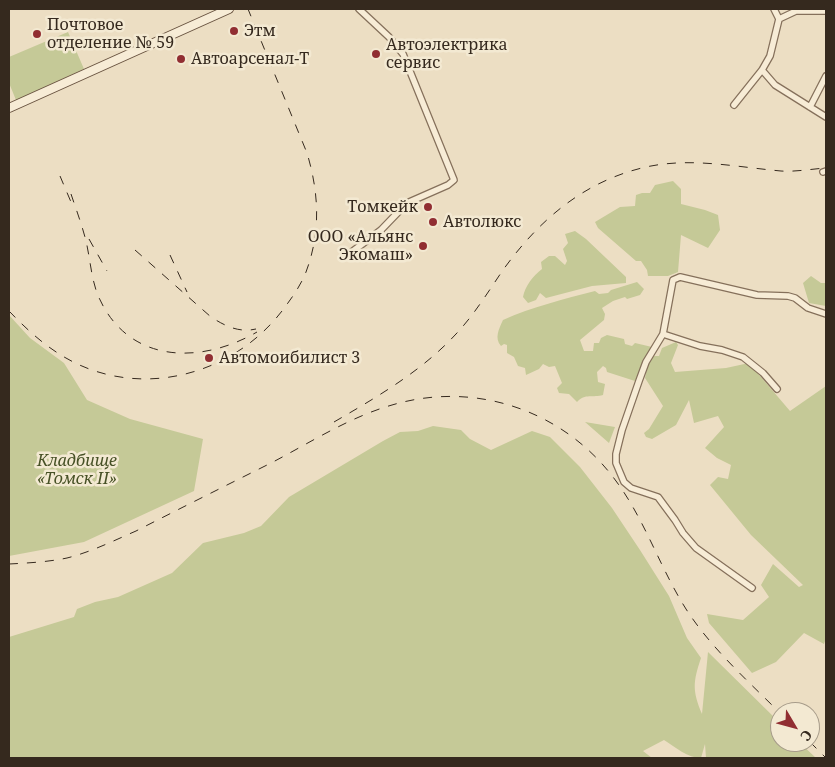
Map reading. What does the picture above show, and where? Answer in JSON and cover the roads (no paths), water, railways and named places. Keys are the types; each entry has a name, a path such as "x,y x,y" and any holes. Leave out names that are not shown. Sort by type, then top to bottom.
{"main road":[{"path":"9,108 229,9"}],"street":[{"path":"349,254 381,230 407,203 448,185 454,180 403,54 389,37 360,9"},
{"path":"734,105 762,70 770,56 779,19 774,9"},
{"path":"779,19 796,11 826,11"},
{"path":"762,70 774,85 826,117"},
{"path":"810,107 826,76"},
{"path":"752,588 696,548 658,497 631,488 624,482 616,463 616,454 622,430 646,362 663,334 673,280 680,277 757,295 796,298 808,308 826,314"},
{"path":"663,334 743,357 763,373 777,389"}],"railway":[{"path":"9,311 27,329 57,353 68,359 92,370 118,377 145,379 171,377 196,371 221,361 243,348 264,331 282,311 301,283 311,257 316,227 316,198 307,153 248,9"},
{"path":"334,422 414,372 429,360 469,319 503,270 532,235 565,205 603,182 624,173 663,164 697,163 787,171 826,168"},
{"path":"60,176 71,202"},
{"path":"71,194 86,241 97,293 109,316 126,333 144,345 165,352 188,353 211,350 234,343 257,332"},
{"path":"89,239 107,271"},
{"path":"135,250 211,317 232,328 256,329"},
{"path":"170,255 187,292"},
{"path":"9,564 67,558 102,546 136,531 273,462 346,423 376,410 424,398 455,396 486,400 516,407 545,420 571,436 595,457 616,481 636,512 686,609 730,663 770,703"},
{"path":"820,752 826,758"}],"place":[{"name":"Этм","path":"234,31"},
{"name":"Почтовое отделение № 59","path":"37,34"},
{"name":"Автоэлектрика сервис","path":"376,54"},
{"name":"Автоарсенал-Т","path":"181,59"},
{"name":"Томкейк","path":"428,207"},
{"name":"Автолюкс","path":"433,222"},
{"name":"ООО «Альянс Экомаш»","path":"423,246"},
{"name":"Автомоибилист 3","path":"209,358"}],"park label":[{"name":"Кладбище «Томск II»","path":"77,470"}]}
